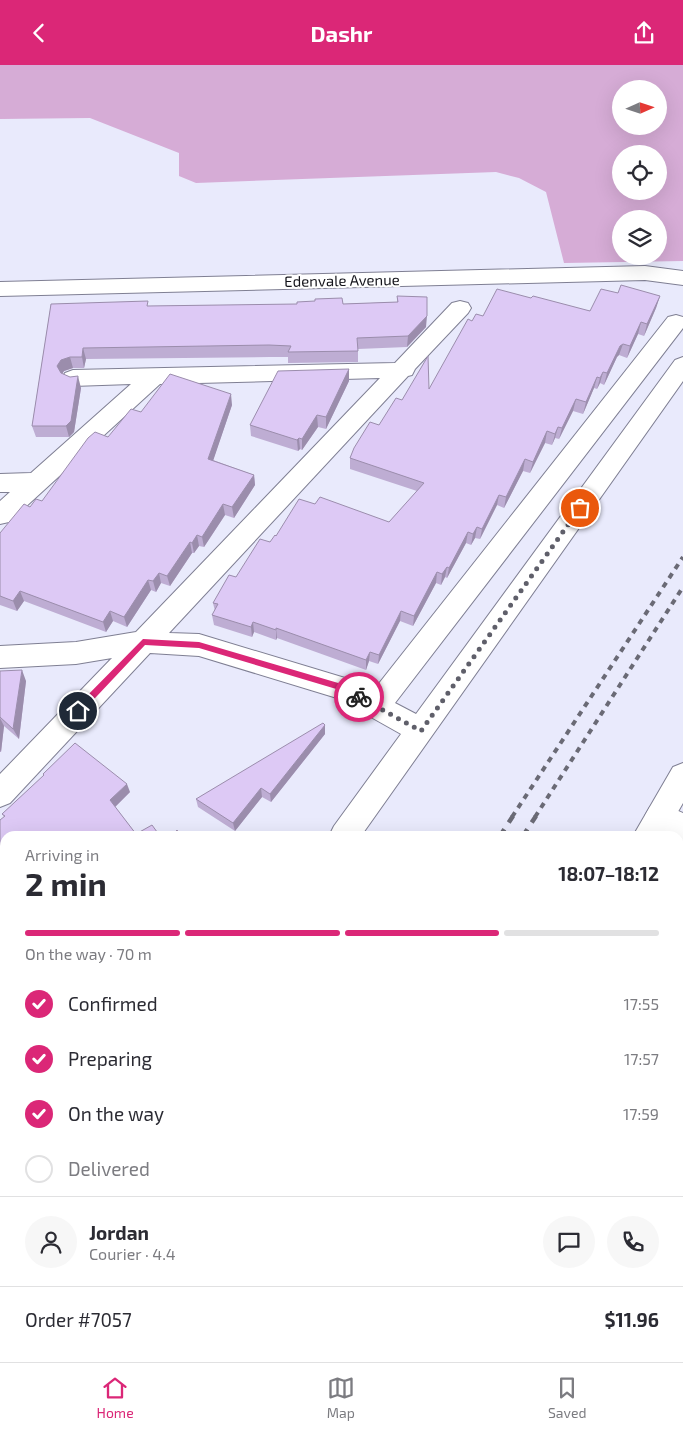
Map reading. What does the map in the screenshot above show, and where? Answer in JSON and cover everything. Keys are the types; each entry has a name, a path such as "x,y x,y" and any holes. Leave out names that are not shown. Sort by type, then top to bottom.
{"street":[{"name":"Edenvale Avenue","path":"0,289 645,273 683,279"},
{"path":"0,794 404,370 460,308"},
{"path":"377,706 676,322"},
{"path":"348,831 683,365"},
{"path":"73,378 404,370"},
{"path":"0,515 154,376"},
{"path":"0,483 36,482"},
{"path":"0,657 76,653 143,642 199,645 345,689 421,731"},
{"path":"664,827 683,776"}],"shaded area":[{"path":"0,65 683,65 683,261 667,261 667,210 612,210 612,262 564,263 546,192 519,178 496,172 196,183 179,176 179,153 90,118 0,119"}],"building":[{"path":"621,285 660,296 647,324 641,322 630,346 623,344 620,346 607,373 603,372 600,378 597,377 586,402 576,399 562,428 558,427 555,434 547,431 533,462 525,459 506,497 499,495 482,529 477,527 473,534 468,532 449,568 447,567 442,574 437,572 414,616 401,611 379,655 370,652 366,660 276,628 276,630 253,622 251,627 212,615 218,604 213,603 229,575 236,577 260,539 270,542 276,536 299,499 315,504 320,497 389,522 424,483 350,458 370,422 379,425 396,398 402,400 428,356 429,389 468,319 472,321 476,314 483,316 497,289 590,311 601,289 618,293"},
{"path":"397,296 427,297 427,316 408,336 357,338 358,351 288,352 291,346 269,345 83,348 82,357 70,357 61,360 57,366 61,373 70,377 78,376 71,421 66,426 32,426 51,304 148,301 147,306 297,304 297,302 315,301 315,299 342,298 343,304 398,302"},
{"path":"349,369 326,417 317,415 302,439 299,438 297,440 250,425 278,371"},
{"path":"170,374 231,394 208,459 254,475 232,507 223,504 202,537 197,535 192,543 190,542 167,576 159,573 153,581 148,580 124,617 110,611 103,622 20,591 13,601 0,596 0,533 24,504 30,507 36,499 42,501 88,438 95,432 108,437 131,409 141,412"},
{"path":"22,670 13,729 0,717 0,671"},
{"path":"323,723 325,725 270,794 261,788 233,823 196,799"},
{"path":"75,743 127,784 110,800 134,831 0,831 0,820 5,816 2,814"},
{"path":"152,825 156,831 141,831"}],"railway":[{"path":"512,817 683,557"},
{"path":"535,817 683,587"},
{"path":"503,831 513,816"},
{"path":"526,831 536,816"}],"way so far":[{"path":"359,697 421,731 580,508"}],"route":[{"path":"78,711 143,642 199,645 345,689 359,697"}]}
